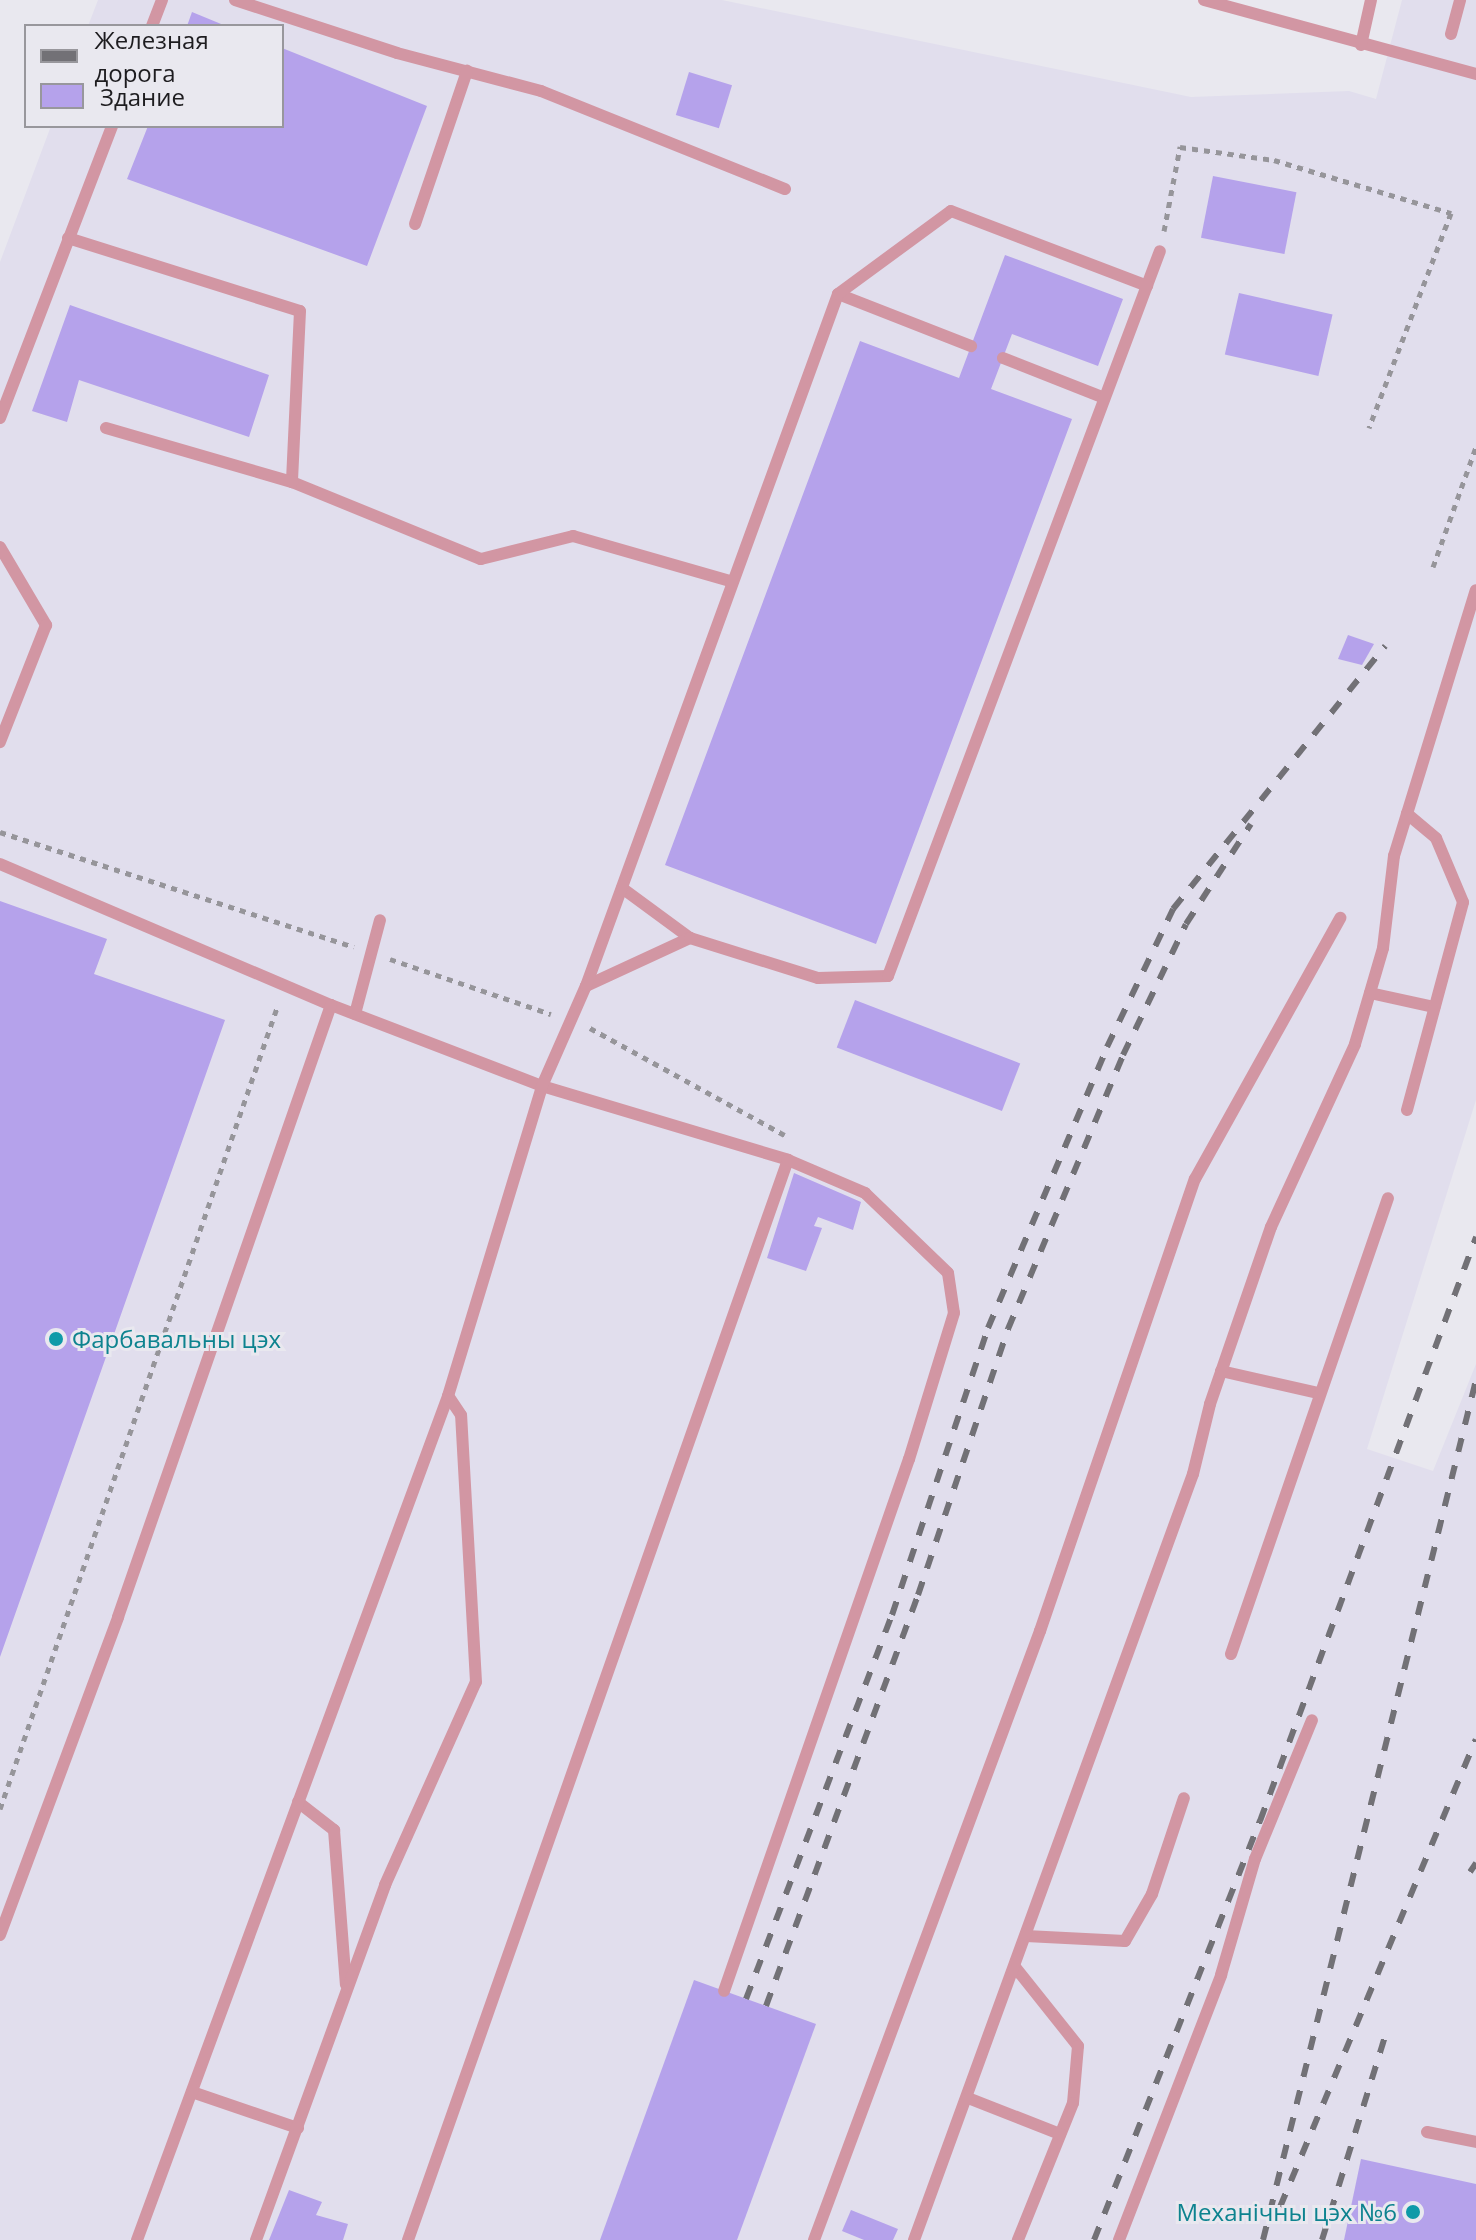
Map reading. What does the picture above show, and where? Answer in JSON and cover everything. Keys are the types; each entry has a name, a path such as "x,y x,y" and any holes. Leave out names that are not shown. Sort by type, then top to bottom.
{"lane":[{"path":"153,24 162,0"},
{"path":"235,0 541,91 785,189"},
{"path":"1204,0 1248,6 1361,45 1476,74"},
{"path":"1361,45 1371,0"},
{"path":"1451,34 1460,0"},
{"path":"415,224 467,71"},
{"path":"0,418 111,128"},
{"path":"137,2240 448,1396 542,1086 586,986 838,294 951,211 1147,286"},
{"path":"68,238 300,311 292,482"},
{"path":"622,888 690,938 818,978 888,976 1102,397 1160,251"},
{"path":"838,294 971,346"},
{"path":"1003,358 1102,397"},
{"path":"106,428 292,482 481,559 573,536 733,582"},
{"path":"0,547 46,625 0,742"},
{"path":"914,2240 1193,1474 1221,1371 1271,1227 1355,1044 1383,948 1394,856 1476,590"},
{"path":"1407,814 1436,838 1463,902 1407,1110"},
{"path":"0,864 331,1005 542,1086 788,1160 865,1193 948,1273 954,1313 909,1459 724,1991"},
{"path":"818,2239 1040,1631 1195,1179 1340,918"},
{"path":"355,1014 380,920"},
{"path":"586,986 690,938"},
{"path":"1370,993 1434,1007"},
{"path":"0,1935 118,1617 331,1005"},
{"path":"408,2240 788,1160"},
{"path":"1231,1654 1318,1393 1388,1198"},
{"path":"1221,1371 1318,1393"},
{"path":"256,2240 385,1885 476,1682 461,1415 448,1396"},
{"path":"1119,2240 1221,1975 1255,1859 1312,1720"},
{"path":"1026,1936 1125,1941 1152,1894 1184,1798"},
{"path":"298,1802 334,1830 346,1991"},
{"path":"1015,1967 1078,2046 1073,2103 1018,2240"},
{"path":"192,2092 298,2128"},
{"path":"968,2098 1060,2134"},
{"path":"1427,2132 1476,2142"}],"path":[{"path":"1160,251 1180,147 1274,160 1451,213 1369,428"},
{"path":"1433,567 1476,447"},
{"path":"0,832 371,952 614,1037 791,1138 788,1160"},
{"path":"0,1809 285,986"}],"shaded area":[{"path":"98,0 722,0 1191,97 1349,91 1376,99 1402,0 1476,0 1476,1100 1367,1449 1433,1471 1476,1364 1476,2240 0,2240 0,262 50,128 284,128 284,24 89,24"}],"building":[{"path":"192,12 221,24 188,24"},
{"path":"284,49 427,106 367,266 127,179 147,128 284,128"},
{"path":"689,72 732,85 719,128 676,115"},
{"path":"1213,176 1296,192 1284,254 1201,238"},
{"path":"1005,255 1123,299 1098,366 1012,334 991,389 1072,419 876,944 665,865 860,341 959,378"},
{"path":"1239,293 1333,315 1318,376 1225,354"},
{"path":"70,305 269,375 249,437 79,380 67,422 32,411"},
{"path":"1348,635 1374,644 1362,665 1338,659"},
{"name":"Фарбавальны цэх","path":"0,901 107,939 94,974 225,1020 0,1657"},
{"path":"855,1000 1020,1063 1002,1111 837,1048"},
{"path":"794,1173 861,1202 853,1230 818,1217 814,1226 822,1228 806,1271 767,1258"},
{"path":"694,1980 816,2024 737,2240 600,2240"},
{"name":"Механічны цэх №6","path":"1361,2159 1476,2184 1476,2240 1344,2240"},
{"path":"289,2190 322,2202 316,2215 348,2224 343,2240 269,2240"},
{"path":"851,2210 898,2229 893,2240 864,2240 842,2231"}],"railway":[{"path":"746,1999 892,1615 988,1328 1107,1047 1173,909 1385,646"},
{"path":"766,2006 918,1595 1008,1329 1123,1055 1186,924 1251,824"},
{"path":"1094,2240 1260,1821 1476,1237"},
{"path":"1263,2240 1476,1380"},
{"path":"1280,2207 1476,1739"},
{"path":"1470,1872 1476,1863"},
{"path":"1322,2240 1386,2033"}],"place":[{"name":"Фарбавальны цэх","path":"56,1339"},
{"name":"Механічны цэх №6","path":"1413,2212"}]}
